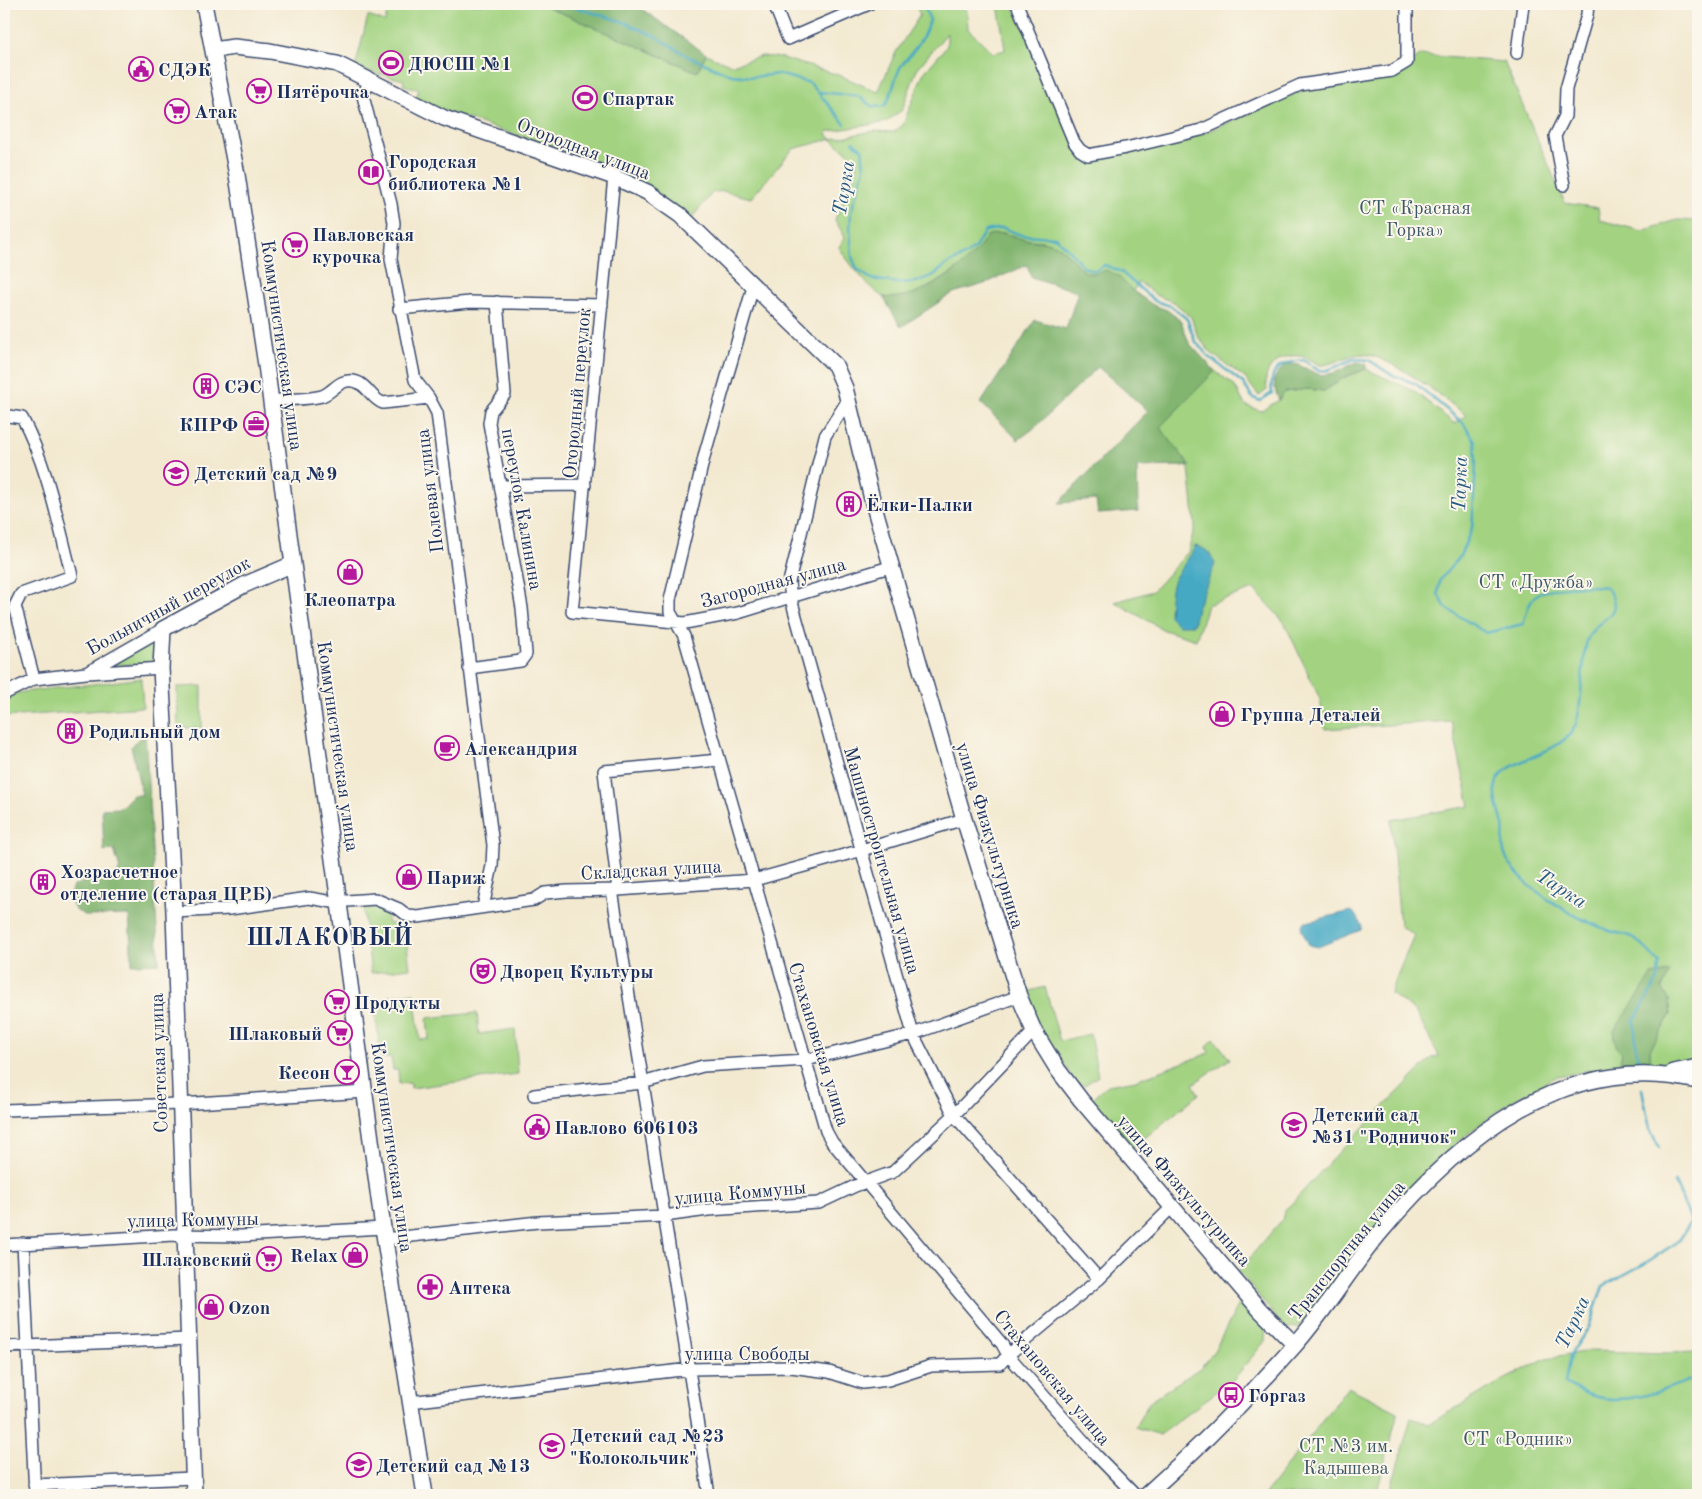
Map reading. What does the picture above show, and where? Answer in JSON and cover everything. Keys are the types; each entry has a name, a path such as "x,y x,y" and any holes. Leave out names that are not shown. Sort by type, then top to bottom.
{"street":[{"name":"Коммунистическая улица","path":"204,4 214,50 247,238 294,564 383,1234 425,1495"},
{"path":"774,4 788,39 869,4"},
{"path":"1017,4 1080,150 1088,155 1201,130 1300,85 1392,71 1407,62 1407,4"},
{"path":"1517,53 1523,4"},
{"path":"1564,185 1555,136 1565,116 1566,89 1587,15 1588,4"},
{"name":"Огородная улица","path":"214,50 234,47 337,64 369,82 444,118 614,177 647,192 680,215 753,287"},
{"name":"Полевая улица","path":"369,82 363,96 391,204 394,223 391,259 399,309 415,380 429,398 437,414 493,845 492,866 483,907"},
{"name":"Огородный переулок","path":"572,612 614,177"},
{"path":"677,623 670,612 672,593 705,453 753,287"},
{"name":"улица Физкультурника","path":"753,287 821,349 835,365 848,400 872,499 893,566 964,819 1019,996 1034,1031 1058,1070 1081,1100 1260,1310 1295,1345"},
{"path":"399,309 433,304 496,302 602,306"},
{"name":"переулок Калинина","path":"469,668 521,661 526,654 522,608 506,527 502,486 489,423 490,411 505,394 496,302"},
{"path":"271,401 323,396 340,383 352,381 362,385 376,401 383,403 429,398"},
{"name":"Машиностроительная улица","path":"848,400 826,436 789,582 791,599 913,1034 954,1115 1099,1280"},
{"path":"9,416 22,418 33,438 45,474 72,576 22,594 15,606 34,679"},
{"path":"502,486 585,485"},
{"name":"Больничный переулок","path":"4,694 34,679 86,673 244,585 294,564"},
{"name":"Загородная улица","path":"572,612 677,623 738,613 791,599 893,566"},
{"name":"Стахановская улица","path":"677,623 684,636 826,1131 832,1142 868,1182 1002,1344 1008,1355 1096,1455 1136,1495"},
{"name":"Советская улица","path":"163,629 161,668 174,912 194,1495"},
{"path":"86,673 161,668"},
{"path":"708,1495 690,1369 642,1083 615,890 604,771 719,760"},
{"name":"Складская улица","path":"174,912 230,909 309,898 340,901 375,899 399,909 408,916 418,917 534,900 546,893 754,880 964,819"},
{"path":"534,1094 642,1083 703,1066 806,1060 913,1034 1019,996"},
{"name":"улица Коммуны","path":"4,1245 185,1235 383,1234 538,1222 664,1216 708,1210 819,1204 855,1186 893,1172 954,1115 1034,1031"},
{"path":"1658,1074 1698,1067"},
{"name":"Транспортная улица","path":"1146,1495 1178,1467 1295,1345 1379,1234 1437,1172 1485,1132 1540,1097 1561,1088 1606,1077 1658,1074 1698,1080"},
{"path":"4,1110 180,1104 365,1092"},
{"name":"улица Свободы","path":"409,1402 690,1369 791,1368 829,1372 863,1383 888,1380 931,1366 1000,1364 1008,1355 1099,1280 1172,1207"},
{"path":"23,1243 35,1490 193,1478"},
{"path":"4,1347 188,1339"}],"green space":[{"path":"389,4 541,4 697,72 706,54 732,65 762,56 782,58 839,75 878,92 896,52 920,15 915,4 960,4 961,9 967,10 968,29 993,53 1005,50 998,4 1012,4 1088,159 1190,139 1305,89 1391,77 1407,69 1419,55 1504,62 1565,203 1598,208 1600,220 1642,231 1677,220 1698,221 1698,1061 1687,1064 1651,1067 1650,1050 1671,1014 1669,1000 1662,988 1669,972 1653,975 1614,1031 1622,1053 1619,1067 1558,1076 1505,1105 1461,1139 1383,1223 1298,1327 1285,1328 1238,1271 1282,1220 1284,1212 1336,1155 1432,1058 1439,1056 1415,1011 1390,993 1414,935 1400,926 1391,820 1470,806 1451,721 1325,729 1320,699 1284,622 1254,589 1207,605 1196,640 1164,630 1115,602 1153,591 1188,552 1195,526 1190,466 1159,427 1215,371 1234,385 1245,405 1261,411 1279,400 1284,392 1308,389 1324,391 1343,378 1366,369 1414,391 1455,424 1466,415 1412,376 1388,362 1362,354 1324,365 1319,365 1302,356 1284,358 1276,363 1268,372 1266,377 1267,390 1259,396 1245,378 1211,353 1198,337 1191,317 1174,302 1157,296 1139,282 1133,291 1118,276 1083,272 1068,254 1043,241 1022,239 1004,233 988,235 979,249 960,267 921,291 895,298 884,297 872,289 839,247 845,237 835,220 852,182 856,159 831,139 793,149 751,198 723,191 712,193 691,219 598,163 415,101 419,89 403,85 404,80 355,68 368,16 385,22","holes":["947,33 947,46 923,74 903,125 894,132 874,131 831,139 826,132 886,122 902,110 917,69"]},
{"path":"541,4 636,5 706,54 697,72"},
{"path":"1003,233 1020,239 1048,242 1056,245 1069,255 1083,271 1097,273 1106,270 1118,276 1133,291 1153,305 1167,310 1181,321 1189,343 1215,371 1160,427 1190,466 1137,467 1138,511 1098,514 1096,500 1059,503 1148,411 1098,367 1033,429 1018,440 981,403 1035,320 1066,329 1078,292 1031,277 1027,265 984,284 953,293 901,327 883,297 912,294 943,280 957,270 980,247 988,235"},
{"path":"1357,362 1366,364 1366,369 1343,378 1324,391 1308,389 1285,392 1279,400 1274,383 1277,374 1283,367 1289,364 1300,366 1318,374 1327,375"},
{"path":"154,640 154,663 114,665 112,661"},
{"path":"141,678 143,707 4,717 5,695"},
{"path":"202,686 202,728 178,728 177,687"},
{"path":"145,733 159,963 132,964 129,915 87,916 75,910 69,897 73,886 89,880 115,877 120,869 114,850 104,851 102,809 120,808 133,795 142,795 131,746"},
{"path":"385,905 388,924 404,922 410,968 371,973 363,907"},
{"path":"1670,972 1662,988 1669,1000 1671,1014 1650,1050 1651,1067 1619,1067 1622,1053 1616,1047 1614,1031 1652,975"},
{"path":"1045,987 1060,1041 1090,1034 1098,1076 1085,1085 1077,1084 1037,1023 1026,992"},
{"path":"414,993 420,1040 429,1039 427,1018 477,1013 479,1034 515,1029 518,1074 411,1088 411,1083 399,1084 398,1070 393,1070 391,1057 381,1058 374,1002 389,1000 388,996"},
{"path":"1214,1039 1230,1059 1193,1084 1199,1094 1131,1149 1089,1101 1108,1085 1136,1080 1209,1053 1207,1046"},
{"path":"1239,1304 1266,1321 1265,1341 1235,1378 1159,1435 1135,1427 1150,1401 1200,1368 1214,1351"},
{"name":"СТ «Родник»","path":"1589,1351 1698,1352 1698,1495 1389,1495 1411,1418 1429,1424 1498,1383 1546,1358"},
{"name":"СТ №3 им. Кадышева","path":"1348,1387 1398,1412 1376,1495 1264,1495"}],"water":[{"path":"1195,546 1203,548 1208,552 1215,564 1197,608 1193,625 1178,625 1169,616 1171,590 1174,580"},
{"path":"1351,911 1362,926 1361,930 1318,947 1309,945 1301,928 1303,923"}],"waterway":[{"name":"Тарка","path":"564,4 624,22 655,36 689,57 732,75 752,77 778,74 810,83 845,124"},
{"path":"819,92 858,96 873,107 885,106 901,66 921,40 930,20 923,4"},
{"name":"Тарка","path":"853,142 862,149 864,168 851,212 852,257 857,269 871,279 897,283 916,282 934,275 946,265 966,255 975,248 985,231 1003,228 1021,235 1055,237 1083,267 1095,271 1105,265 1121,272 1155,301 1171,306 1187,319 1195,341 1208,356 1243,383 1252,397 1260,401 1272,393 1272,378 1275,372 1278,368 1289,362 1304,360 1319,371 1328,370 1354,359 1369,360 1390,374 1416,384 1463,423 1475,441 1476,464 1472,528 1460,556 1440,580 1438,594 1446,608 1486,633 1523,624 1531,601 1539,594 1557,588 1579,586 1606,587 1614,605 1608,617 1596,627 1587,641 1583,662 1579,711 1573,730 1565,739 1554,746 1507,770 1499,777 1496,785 1496,796 1503,825 1504,852 1512,867 1523,879 1550,901 1582,919 1610,931 1632,937 1643,945 1659,963 1658,979 1634,1021 1638,1065"},
{"name":"Тарка","path":"1642,1089 1650,1129 1659,1148"},
{"name":"Тарка","path":"1675,1182 1691,1221 1679,1241 1644,1264 1603,1286 1589,1327 1570,1355 1565,1383 1590,1395 1617,1399 1659,1392 1698,1377"}],"place":[{"name":"ДЮСШ №1","path":"391,63"},
{"name":"СДЭК","path":"141,69"},
{"name":"Пятёрочка","path":"259,91"},
{"name":"Спартак","path":"585,98"},
{"name":"Атак","path":"177,111"},
{"name":"Городская библиотека №1","path":"371,172"},
{"name":"Павловская курочка","path":"295,245"},
{"name":"СЭС","path":"206,386"},
{"name":"КПРФ","path":"256,424"},
{"name":"Детский сад №9","path":"176,473"},
{"name":"Ёлки-Палки","path":"849,504"},
{"name":"Клеопатра","path":"350,572"},
{"name":"Группа Деталей","path":"1222,714"},
{"name":"Родильный дом","path":"70,731"},
{"name":"Александрия","path":"447,748"},
{"name":"Париж","path":"409,877"},
{"name":"Хозрасчетное отделение (старая ЦРБ)","path":"43,882"},
{"name":"Дворец Культуры","path":"483,971"},
{"name":"Продукты","path":"337,1002"},
{"name":"Шлаковый","path":"340,1033"},
{"name":"Кесон","path":"347,1072"},
{"name":"Детский сад №31 \"Родничок\"","path":"1294,1125"},
{"name":"Павлово 606103","path":"537,1127"},
{"name":"Relax","path":"355,1255"},
{"name":"Шлаковский","path":"269,1259"},
{"name":"Аптека","path":"430,1287"},
{"name":"Ozon","path":"211,1307"},
{"name":"Горгаз","path":"1231,1395"},
{"name":"Детский сад №23 \"Колокольчик\"","path":"552,1446"},
{"name":"Детский сад №13","path":"359,1465"}],"district":[{"name":"ШЛАКОВЫЙ","path":"330,937"}],"park label":[{"name":"СТ «Красная Горка»","path":"1415,218"},
{"name":"СТ «Дружба»","path":"1536,581"}]}
